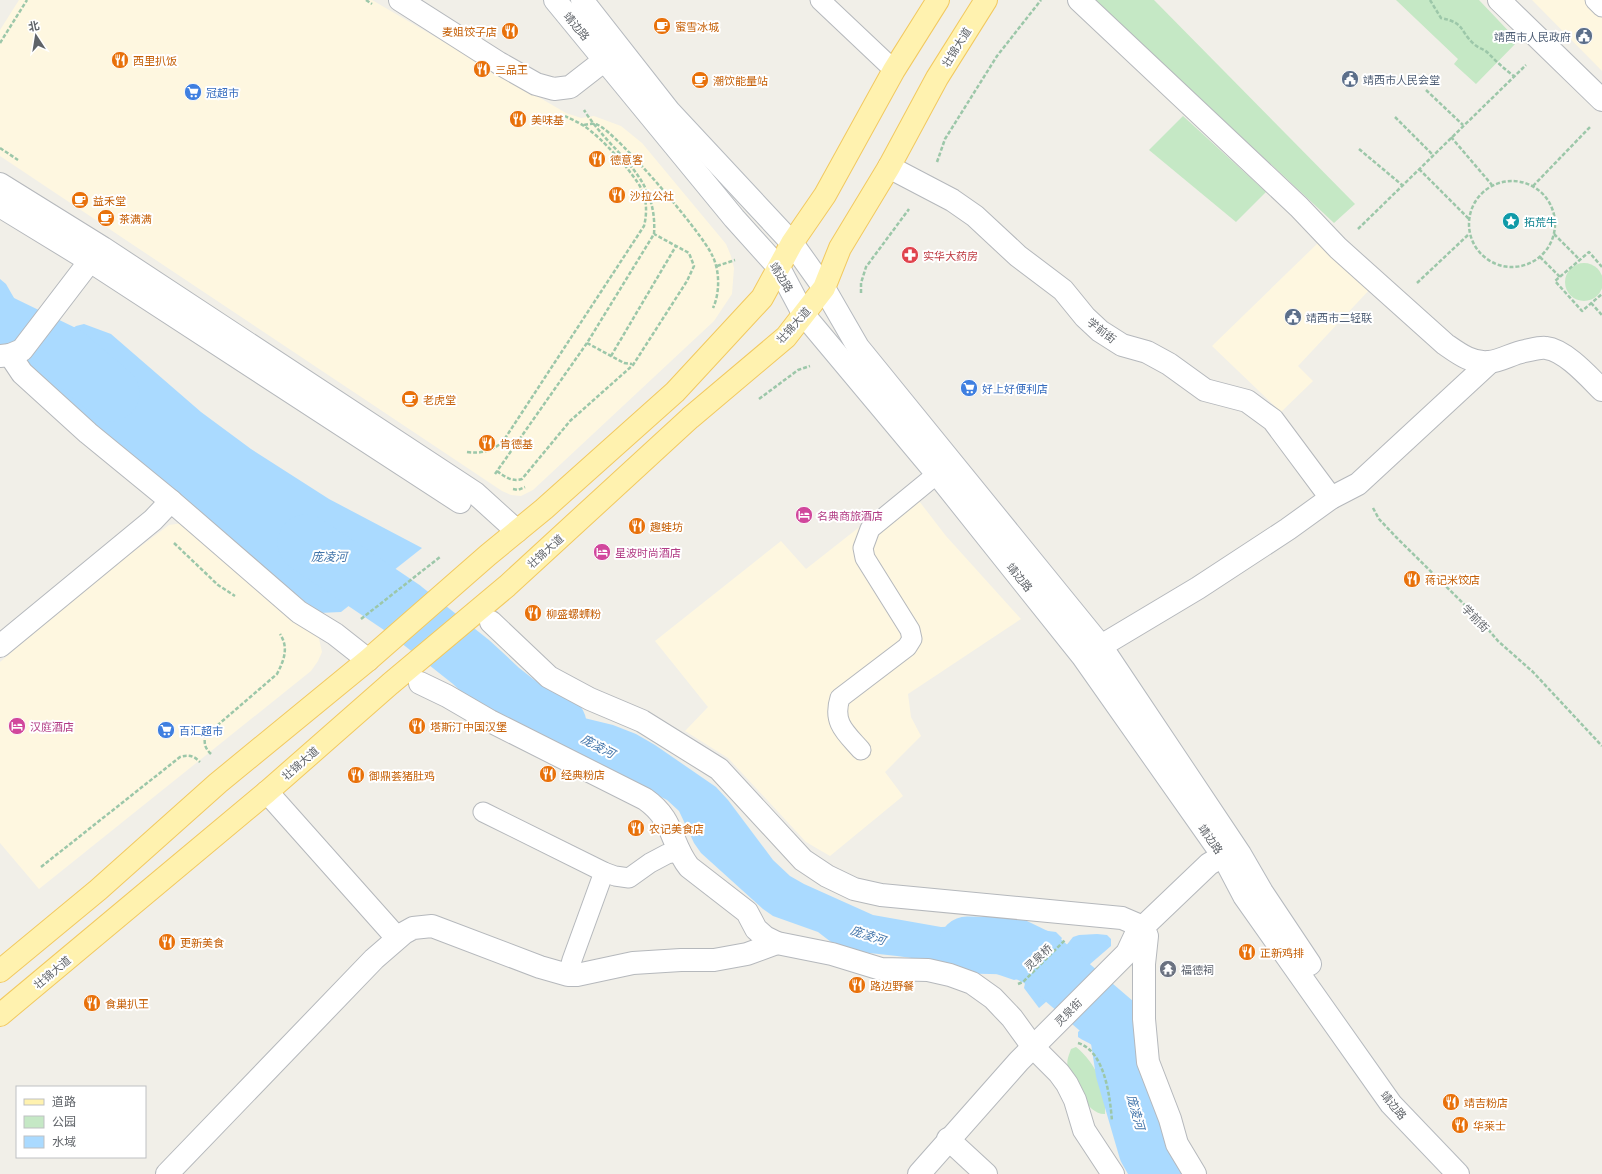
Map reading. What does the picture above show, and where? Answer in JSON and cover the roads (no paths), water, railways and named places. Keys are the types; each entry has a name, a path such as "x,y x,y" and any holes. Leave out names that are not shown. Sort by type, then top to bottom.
{"main road":[{"path":"0,970 98,890 224,778 368,660 544,509 675,392 762,298 792,244 825,195 894,70 938,0"},
{"name":"壮锦大道","path":"0,1015 267,792 390,684 484,616 507,586 696,414 786,337 824,288 840,248 889,167 937,78 986,0"}],"street":[{"path":"400,0 499,63 536,84 554,89 570,87 606,59"},
{"name":"靖边路","path":"555,0 606,59 734,218 779,268 804,315 937,474 1084,657 1223,856 1244,896 1392,1104 1458,1174"},
{"name":"靖边路","path":"582,0 669,111 792,244 824,288 858,347 1100,646 1240,854 1262,892 1373,1059 1413,1112 1474,1174"},
{"path":"1079,0 1299,207 1338,248 1445,344 1462,356 1476,362 1490,362 1517,353 1545,348 1557,351 1586,374 1602,390"},
{"path":"1500,0 1602,100"},
{"name":"学前街","path":"889,167 952,200 979,220 1018,256 1063,290 1085,317 1100,331 1122,345 1146,352 1158,358 1205,390 1247,401 1273,420 1331,498"},
{"path":"0,184 103,248 475,493 512,536"},
{"path":"0,206 90,261 512,536"},
{"path":"90,261 51,314 11,354 22,373 59,407 300,612 335,634 368,660"},
{"path":"1100,646 1198,588 1288,529 1331,498 1358,484 1490,362"},
{"path":"0,646 153,520 171,501"},
{"path":"484,616 549,677 590,699 642,721 719,769 803,860 827,876 854,888 881,895 982,906 1115,917 1122,918 1143,927 1147,936 1144,964 1144,1019 1148,1062 1170,1119 1177,1144 1195,1174"},
{"path":"420,683 656,807 664,818 689,867 747,912 756,929 765,937 777,943 832,954 881,969 928,970 972,983 993,998 1012,1018 1034,1047 1059,1073 1067,1084 1075,1100 1084,1130 1113,1174"},
{"path":"267,792 397,938"},
{"name":"灵泉街","path":"919,1174 948,1139 1049,1030 1127,953 1135,936 1143,927 1209,864 1223,856"},
{"path":"167,1174 293,1041 397,938 413,928 432,926 540,967 568,975 577,975 633,964 682,960 714,960 747,954 777,943"},
{"path":"948,1139 986,1174"}],"lane":[{"path":"820,0 894,70"},
{"path":"1595,0 1602,7"},
{"path":"861,750 843,729 838,718 837,708 840,698 907,647 912,639 910,630 865,558 863,548 864,543 870,529 937,474"},
{"path":"483,812 615,876 629,878 650,863 667,854 680,852"},
{"path":"568,975 604,872"}],"water":[{"path":"0,279 6,284 22,312 4,339 0,340"},
{"name":"庞凌河","path":"84,324 111,334 201,412 251,449 329,499 422,548 341,612 319,613 258,564 228,535 171,490 28,367 30,360 76,326"},
{"path":"516,667 554,704 576,716 613,725 636,734 655,745 716,787 728,800 773,860 790,876 804,884 873,915 941,927 1002,925 1056,932 1062,938 1058,945 1023,978 1014,980 976,967 860,952 831,942 818,932 773,916 763,909 701,853 694,843 679,811 667,800 469,699"},
{"path":"1079,935 1107,935 1111,939 1111,946 1039,1008 1024,988 1025,983 1065,947 1073,937"},
{"path":"1121,998 1127,1002 1144,1090 1153,1124 1168,1158 1179,1174 1143,1174 1122,1136 1117,1120 1110,1075 1106,1064 1090,1043 1078,1037 1078,1032 1116,999"}],"waterway":[{"path":"0,323 66,355 111,393"},
{"name":"庞凌河","path":"306,543 404,609 471,662 500,689 519,704 558,724"},
{"name":"庞凌河","path":"967,945 1013,946 1040,959 1117,1025 1124,1071 1147,1150 1161,1174"}],"place":[{"name":"蜜雪冰城","path":"662,26"},
{"name":"麦姐饺子店","path":"510,31"},
{"name":"靖西市人民政府","path":"1584,36"},
{"name":"西里扒饭","path":"120,60"},
{"name":"三品王","path":"482,69"},
{"name":"靖西市人民会堂","path":"1350,79"},
{"name":"潮饮能量站","path":"700,80"},
{"name":"冠超市","path":"193,92"},
{"name":"美味基","path":"518,119"},
{"name":"德意客","path":"597,159"},
{"name":"沙拉公社","path":"617,195"},
{"name":"益禾堂","path":"80,200"},
{"name":"茶满满","path":"106,218"},
{"name":"拓荒牛","path":"1511,221"},
{"name":"实华大药房","path":"910,255"},
{"name":"靖西市二轻联","path":"1293,317"},
{"name":"好上好便利店","path":"969,388"},
{"name":"老虎堂","path":"410,399"},
{"name":"肯德基","path":"487,443"},
{"name":"名典商旅酒店","path":"804,515"},
{"name":"趣蛙坊","path":"637,526"},
{"name":"星波时尚酒店","path":"602,552"},
{"name":"蒋记米饺店","path":"1412,579"},
{"name":"柳盛螺蛳粉","path":"533,613"},
{"name":"汉庭酒店","path":"17,726"},
{"name":"塔斯汀中国汉堡","path":"417,726"},
{"name":"百汇超市","path":"166,730"},
{"name":"经典粉店","path":"548,774"},
{"name":"御鼎荟猪肚鸡","path":"356,775"},
{"name":"农记美食店","path":"636,828"},
{"name":"更新美食","path":"167,942"},
{"name":"正新鸡排","path":"1247,952"},
{"name":"福德祠","path":"1168,969"},
{"name":"路边野餐","path":"857,985"},
{"name":"食巢扒王","path":"92,1003"},
{"name":"靖吉粉店","path":"1451,1102"},
{"name":"华莱士","path":"1460,1125"}]}
